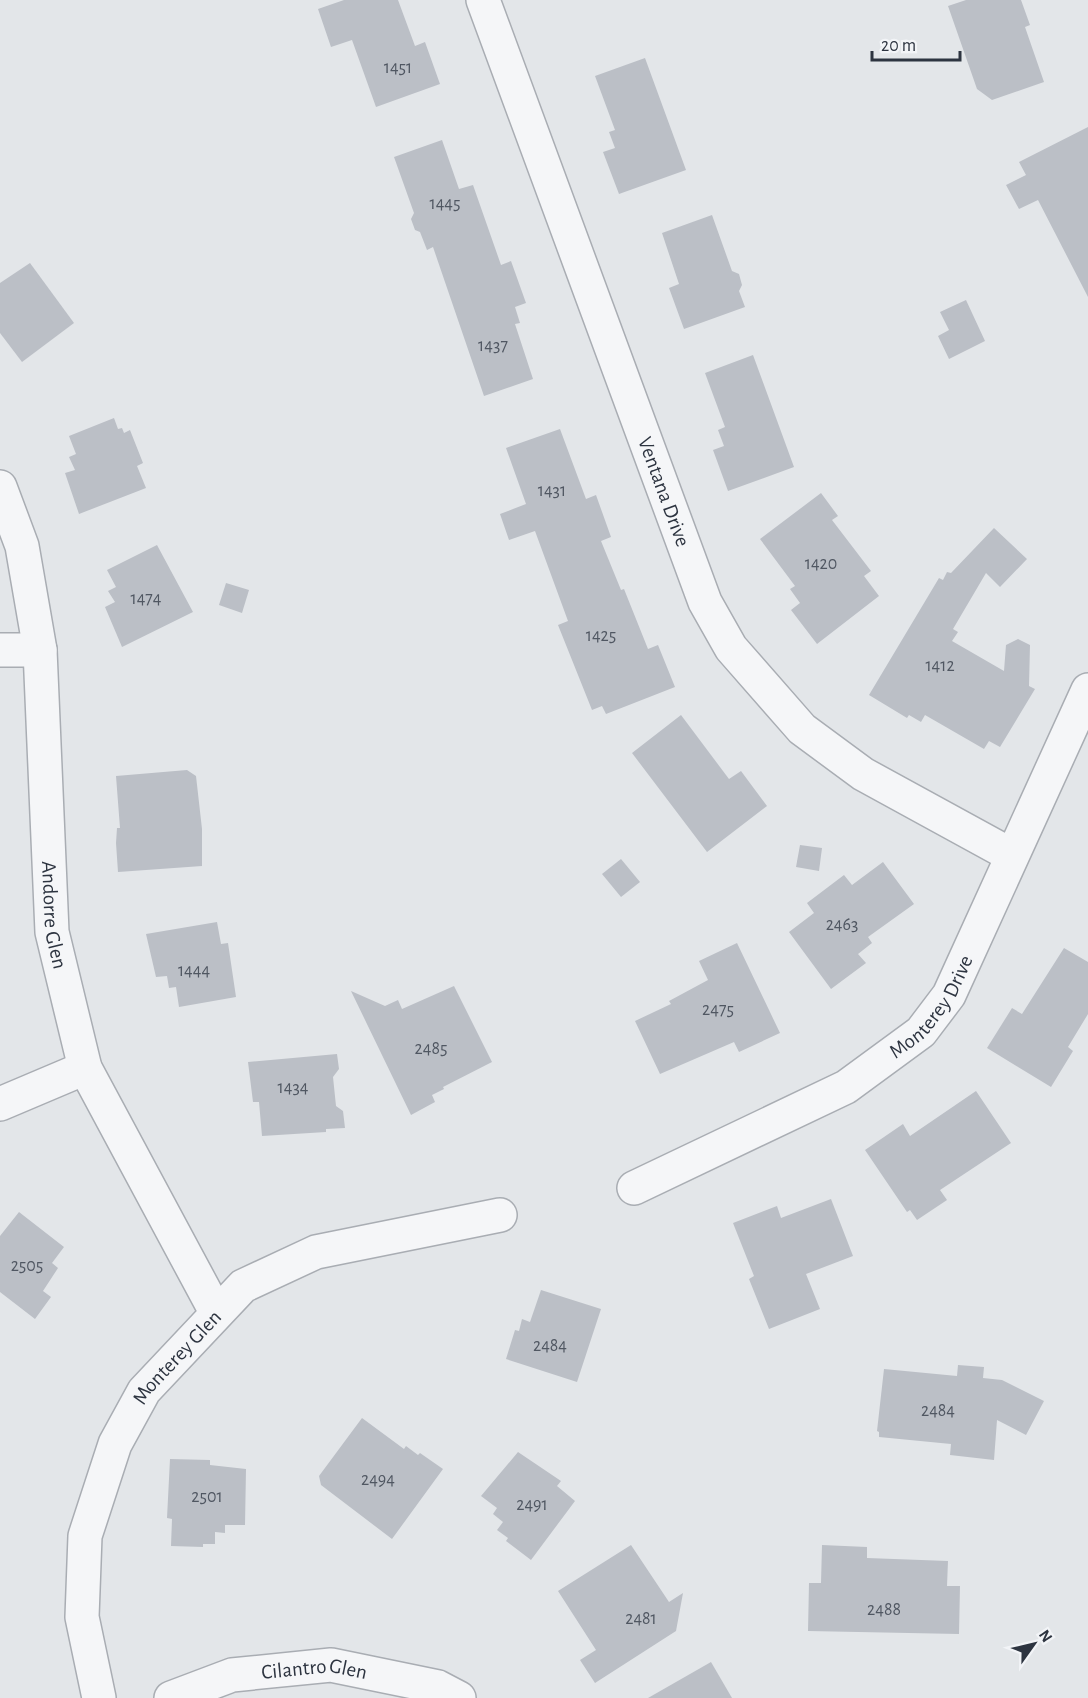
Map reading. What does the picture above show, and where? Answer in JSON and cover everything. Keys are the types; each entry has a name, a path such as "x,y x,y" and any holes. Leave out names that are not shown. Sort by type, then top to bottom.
{"street":[{"name":"Ventana Drive","path":"483,0 705,602 731,648 802,729 810,735 863,774 1011,855"},
{"name":"Andorre Glen","path":"0,487 22,546 40,650 52,932 86,1068 216,1312"},
{"path":"0,650 40,650"},
{"name":"Monterey Drive","path":"634,1188 846,1087 921,1032 949,995 1088,690"},
{"path":"0,1104 86,1068"},
{"name":"Monterey Glen","path":"99,1698 82,1617 85,1536 115,1444 144,1391 216,1312 243,1286 316,1252 500,1215"},
{"name":"Cilantro Glen","path":"171,1698 232,1675 331,1665 438,1687 459,1698"}],"building":[{"path":"344,0 398,0 415,46 425,42 440,84 376,107 352,40 331,47 318,9"},
{"path":"966,0 1021,0 1030,25 1025,27 1044,82 992,100 977,89 948,6"},
{"path":"645,58 686,170 619,194 603,152 615,148 609,132 615,130 595,76"},
{"path":"1088,127 1088,297 1038,200 1019,209 1006,185 1026,175 1019,162"},
{"path":"442,140 459,189 473,185 501,265 511,261 526,303 515,307 520,323 515,324 533,379 484,396 433,247 427,250 420,232 415,230 411,219 414,213 394,157"},
{"path":"712,215 732,271 739,274 742,285 739,291 745,307 684,329 669,288 679,284 662,233"},
{"path":"30,263 74,323 22,362 0,333 0,283"},
{"path":"966,300 985,341 949,359 938,336 949,330 940,312"},
{"path":"753,355 794,467 728,491 713,450 724,446 718,430 725,427 705,373"},
{"path":"114,418 118,429 122,428 124,433 130,430 143,463 137,466 146,488 79,514 65,473 75,470 69,457 76,454 69,436"},
{"path":"560,429 586,499 596,495 611,537 601,541 621,590 624,589 648,649 658,645 675,687 606,714 602,706 592,710 558,625 568,621 535,531 509,540 500,514 526,504 506,448"},
{"path":"821,493 838,516 832,520 871,571 864,576 879,596 817,644 791,610 800,603 790,589 795,586 760,539"},
{"path":"994,528 1027,559 1000,587 986,573 953,629 958,632 952,641 1004,671 1006,645 1018,639 1030,645 1029,686 1035,689 1000,747 989,741 984,749 925,715 921,722 909,715 907,718 869,695 939,578 943,580 947,572 951,573"},
{"path":"157,545 193,612 122,647 105,607 115,602 108,591 116,587 107,570"},
{"path":"226,583 249,590 242,613 219,605"},
{"path":"681,715 729,779 741,771 767,806 707,852 632,753"},
{"path":"187,770 196,776 202,829 202,866 118,872 116,843 117,828 120,828 116,776"},
{"path":"800,845 822,848 819,871 796,867"},
{"path":"621,859 640,882 621,897 602,874"},
{"path":"883,862 914,904 868,937 872,943 858,954 866,963 831,989 789,932 814,913 807,903 844,875 852,885"},
{"path":"217,922 221,944 228,943 236,997 179,1007 176,987 169,988 167,976 156,977 146,934"},
{"path":"737,943 780,1033 739,1052 734,1042 660,1074 635,1021 671,1004 669,1001 708,980 699,961"},
{"path":"1064,948 1088,962 1088,1014 1068,1047 1073,1051 1051,1087 987,1048 1012,1008 1022,1014"},
{"path":"454,986 492,1062 443,1087 444,1089 432,1095 435,1102 411,1115 351,991 385,1006 398,1000 402,1009"},
{"path":"337,1054 339,1069 333,1077 336,1106 343,1111 345,1128 326,1129 326,1132 262,1136 259,1102 253,1102 248,1062"},
{"path":"976,1091 1011,1143 940,1190 947,1200 917,1220 910,1210 907,1212 865,1150 903,1124 910,1136"},
{"path":"831,1199 853,1256 806,1274 820,1309 769,1329 749,1279 754,1276 733,1223 777,1206 781,1218"},
{"path":"19,1212 64,1247 52,1263 58,1268 43,1291 51,1297 35,1319 0,1292 0,1236"},
{"path":"541,1290 601,1309 577,1382 506,1359 515,1330 519,1331 522,1319 530,1322"},
{"path":"958,1365 984,1367 983,1378 1002,1380 1044,1401 1026,1435 997,1420 994,1460 950,1455 951,1444 879,1437 877,1431 884,1369 957,1376"},
{"path":"362,1418 404,1449 406,1446 418,1455 420,1453 443,1469 392,1539 321,1485 319,1476"},
{"path":"518,1452 561,1481 557,1486 575,1501 531,1560 506,1541 508,1538 497,1530 503,1522 493,1514 497,1508 481,1496"},
{"path":"170,1459 210,1460 210,1465 246,1469 245,1525 225,1525 225,1533 215,1532 215,1544 203,1544 203,1547 171,1546 172,1519 167,1518"},
{"path":"631,1545 669,1602 683,1593 676,1631 595,1683 580,1660 596,1650 558,1591"},
{"path":"822,1545 867,1547 867,1558 948,1561 947,1586 960,1586 959,1634 808,1631 809,1583 821,1583"},
{"path":"711,1662 732,1698 648,1698"}]}
